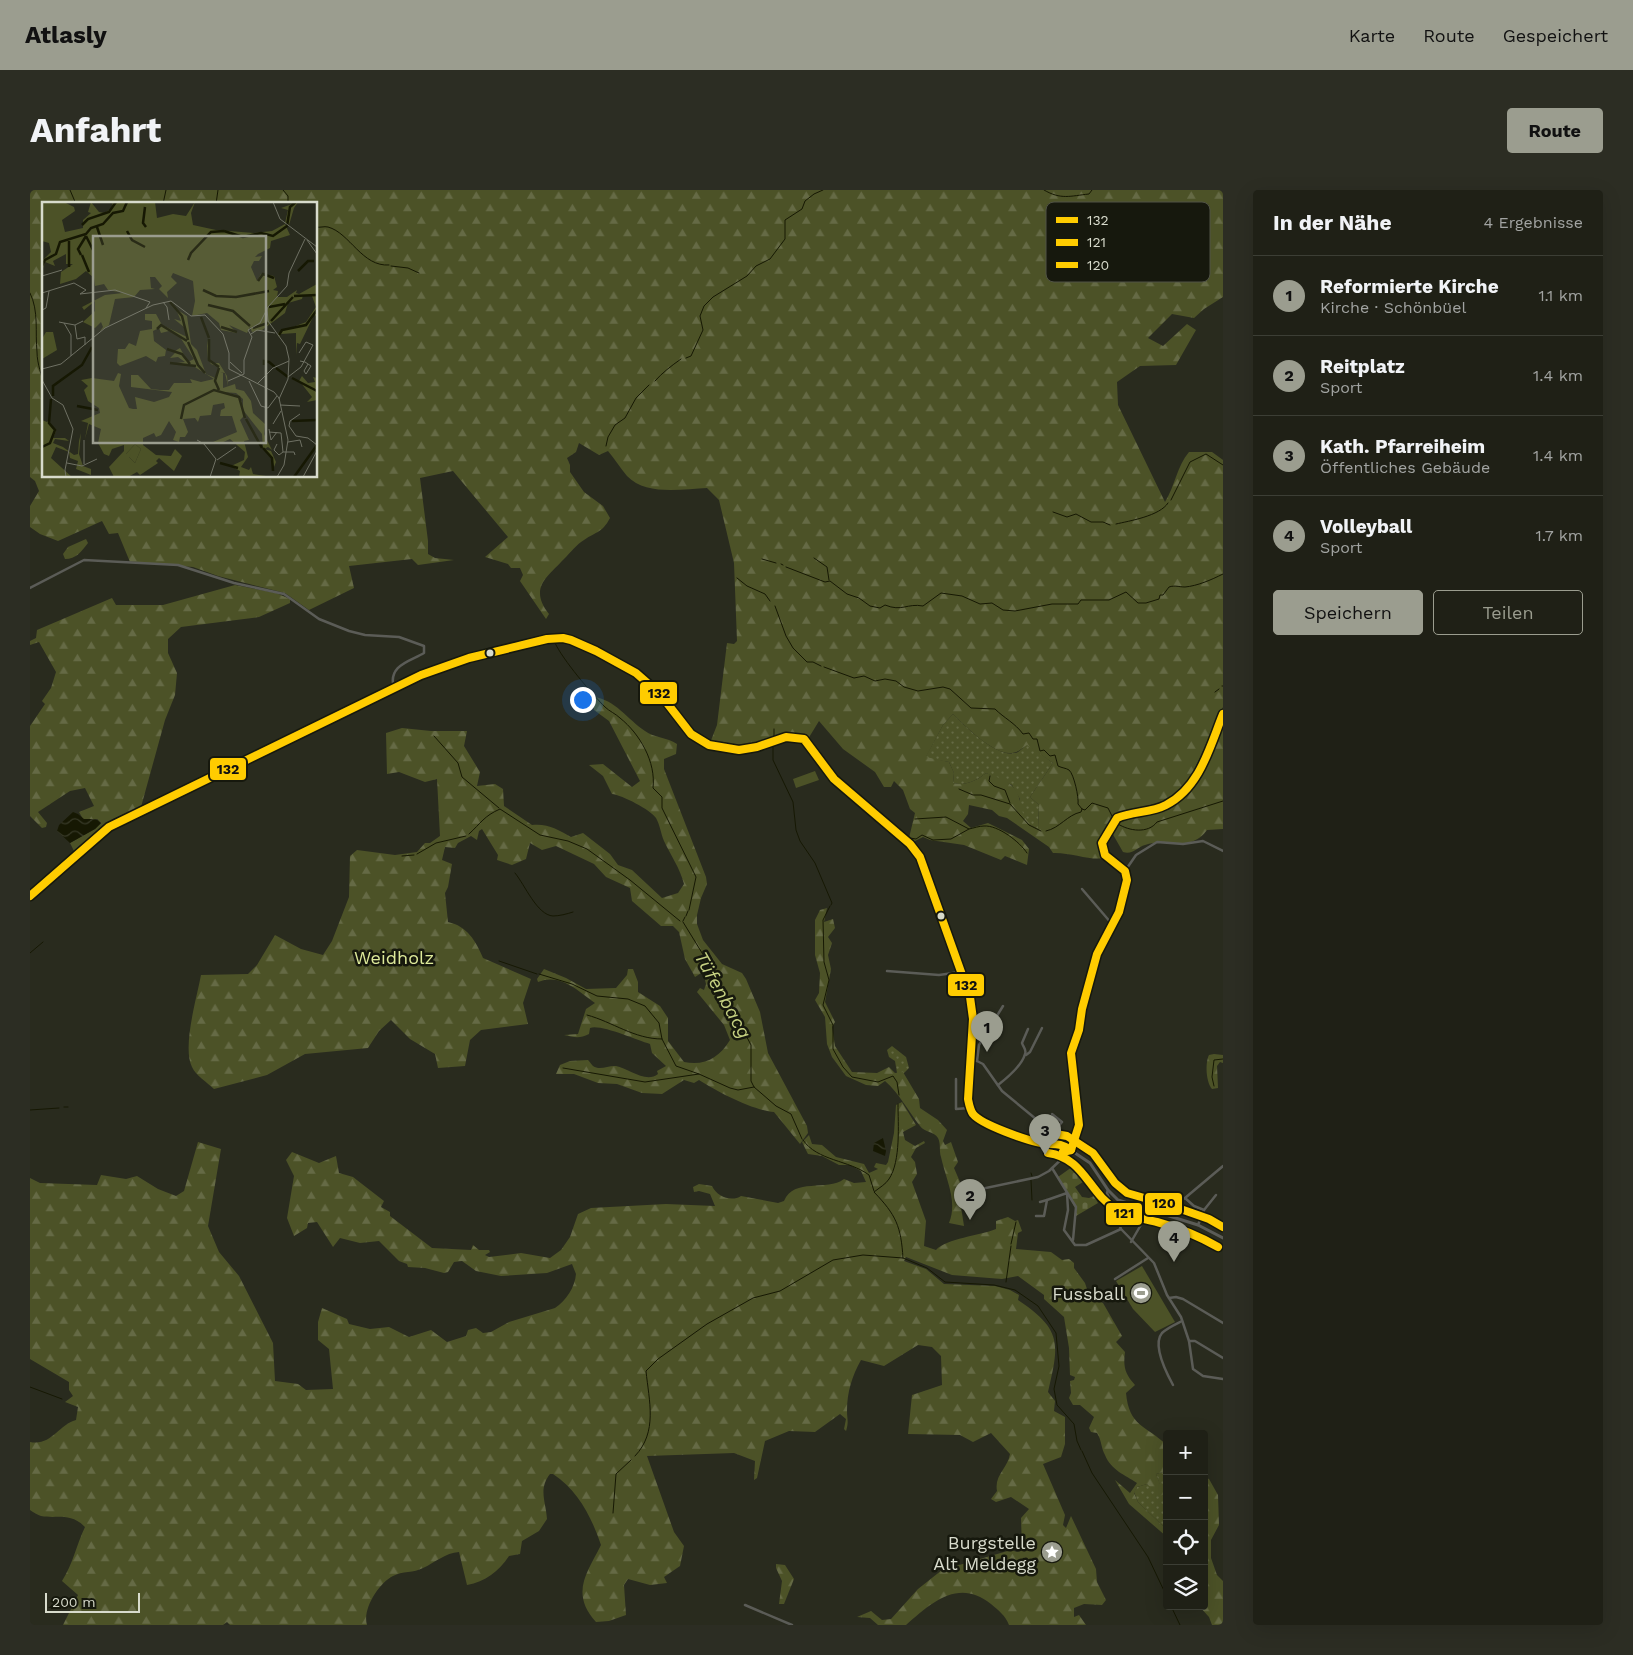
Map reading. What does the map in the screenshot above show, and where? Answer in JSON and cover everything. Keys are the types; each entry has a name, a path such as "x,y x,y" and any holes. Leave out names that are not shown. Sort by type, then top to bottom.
{"street":[{"path":"30,588 75,564 89,560 130,564 178,565 234,583 275,591 292,599 329,624 365,636 399,637 424,646 424,653 407,660 397,670 393,681 394,688"},
{"path":"30,896 108,826 394,688 454,662 548,639 563,638 578,642 646,680 658,692 686,732 706,744 722,749 742,750 764,745 786,736 801,738 810,745 834,778 917,852 925,866 970,997 973,1019 969,1108 979,1120 1037,1142 1059,1143"},
{"path":"962,1193 1032,1178 1052,1168 1071,1150 1079,1125 1071,1068 1071,1053 1079,1030 1092,966 1098,949 1125,895 1127,880 1125,871 1103,852 1102,843 1112,824 1122,816 1166,805 1184,791 1192,781 1223,714"},
{"path":"1125,871 1136,855 1157,842 1183,844 1203,841 1223,851"},
{"path":"1082,889 1112,924"},
{"path":"887,971 939,975 961,971"},
{"path":"977,1060 979,1045 1003,1006"},
{"path":"1025,1056 1026,1051 1022,1043 1028,1028"},
{"path":"998,1085 1012,1073 1030,1052 1042,1028"},
{"path":"971,1060 977,1060 983,1064 998,1085 1053,1133 1059,1143 1090,1163 1108,1190 1122,1202 1163,1212 1198,1225 1223,1238"},
{"path":"956,1079 956,1109 969,1108"},
{"path":"1047,1143 1062,1122 1052,1114"},
{"path":"1163,1212 1186,1198 1223,1166"},
{"path":"1052,1168 1076,1209 1073,1241"},
{"path":"1108,1190 1107,1193 1112,1212 1121,1229 1156,1267 1169,1299 1182,1321 1189,1340 1194,1370 1203,1376 1223,1380"},
{"path":"1040,1202 1067,1193"},
{"path":"1067,1193 1068,1210 1064,1230 1077,1246 1084,1245 1121,1229"},
{"path":"1198,1225 1204,1210 1216,1195"},
{"path":"1186,1198 1194,1206 1204,1210"},
{"path":"1036,1216 1044,1216 1046,1200"},
{"path":"1131,1242 1150,1209"},
{"path":"1115,1278 1148,1258"},
{"path":"1169,1299 1176,1297 1183,1299 1223,1323"},
{"path":"1173,1385 1162,1363 1159,1340 1163,1332 1182,1321"},
{"path":"1189,1340 1195,1341 1223,1358"},
{"path":"746,1605 792,1625"}],"green space":[{"path":"30,190 1223,190 1223,297 1194,318 1172,314 1148,338 1163,346 1187,324 1196,330 1176,365 1140,366 1117,382 1118,405 1165,502 1182,463 1189,452 1212,452 1223,460 1223,707 1192,775 1182,789 1160,806 1123,813 1112,820 1103,832 1099,845 1103,858 1053,853 1049,847 1007,818 999,816 992,810 969,805 968,814 963,821 971,828 988,823 1022,840 1029,849 1027,865 1005,856 1001,860 964,845 930,840 923,837 913,842 909,838 915,813 910,809 903,790 894,781 891,787 884,787 875,772 843,749 819,721 808,739 793,733 741,747 710,743 717,725 727,643 734,644 737,641 734,563 719,500 707,488 665,490 644,486 627,476 608,451 599,455 579,443 576,452 567,458 570,472 584,492 603,506 610,518 602,529 576,546 542,584 540,597 549,614 546,619 520,581 523,575 520,568 511,568 508,564 485,557 508,537 453,471 420,478 428,554 435,558 454,560 418,565 412,559 349,566 354,588 309,610 285,593 218,576 193,567 130,562 118,533 109,534 102,521 58,541 40,534 30,527 30,506 39,491 35,481 30,477","holes":["953,714 996,749 1013,753 1027,745 1053,763 1030,797 1039,805 1038,829 1026,819 1016,790 1006,781 986,773 971,782 953,783 954,773 949,762 926,757 943,725"]},
{"path":"86,539 88,543 81,552 72,558 65,559 63,554 68,547"},
{"path":"235,585 276,593 290,599 290,603 259,617 181,627 168,639 168,653 177,673 175,695 165,720 141,807 113,819 74,851 70,843 95,829 101,823 97,819 83,819 79,812 94,806 85,788 70,791 38,812 47,823 46,827 42,828 30,816 30,726 45,704 42,701 51,688 56,672 39,642 30,645 30,641 36,638 37,630 112,598 116,605 163,605"},
{"name":"Weidholz","path":"593,697 615,706 649,733 677,744 676,754 664,759 664,769 706,877 707,884 701,898 697,924 703,940 722,964 742,973 746,979 760,1012 768,1053 807,1126 808,1133 800,1144 774,1112 765,1111 746,1104 725,1095 699,1080 694,1083 684,1080 662,1094 642,1093 617,1084 598,1083 574,1074 556,1074 560,1065 570,1061 588,1060 596,1067 616,1066 648,1077 658,1074 657,1071 666,1066 652,1053 650,1044 610,1030 595,1027 590,1028 589,1034 582,1037 564,1035 578,1034 586,1009 595,1003 575,988 561,981 546,980 538,982 537,979 544,969 586,989 616,988 627,975 628,969 633,969 638,982 638,992 660,1006 668,1018 668,1041 684,1062 705,1062 721,1052 730,1040 724,1025 697,992 700,988 704,990 706,984 703,972 695,977 685,959 679,932 673,926 661,926 632,901 630,888 606,877 594,864 556,846 542,850 530,843 526,859 512,865 497,860 498,855 482,829 479,831 477,840 471,836 458,843 455,848 445,847 442,860 452,864 448,887 445,893 448,922 461,927 470,935 483,958 531,979 523,1003 528,1024 481,1030 470,1040 465,1066 438,1068 435,1054 410,1039 391,1020 379,1031 368,1048 305,1054 267,1075 214,1089 196,1073 189,1058 189,1035 201,975 248,974 257,965 275,935 301,949 323,955 332,941 349,897 350,856 357,850 395,855 417,852 425,843 430,843 440,836 437,779 425,782 399,772 387,774 386,733 402,728 431,731 467,731 464,746 480,772 477,786 495,784 503,789 504,806 532,825 548,826 571,837 583,833 610,854 618,865 632,870 662,898 678,893 684,884 678,867 664,841 656,818 636,803 612,794 603,776 589,765 603,764 632,787 640,781 609,721 594,710"},
{"path":"953,714 983,741 1002,752 1018,752 1027,744 1053,763 1030,797 1039,805 1038,829 1026,822 1020,809 1020,799 1012,785 986,773 971,782 953,783 954,773 949,762 925,758 943,725"},
{"path":"1223,719 1223,829 1207,830 1201,837 1186,843 1153,843 1130,852 1123,852 1111,831 1117,823 1132,815 1167,807 1184,794 1204,764"},
{"path":"815,771 819,780 796,788 793,779"},
{"path":"827,908 824,922 833,919 835,928 828,937 832,943 828,955 831,969 825,1002 835,1022 832,1027 835,1046 852,1072 877,1073 889,1067 895,1073 903,1072 919,1099 920,1108 938,1120 947,1130 943,1141 945,1145 951,1142 958,1162 954,1168 963,1189 959,1194 964,1226 949,1223 952,1199 940,1155 939,1140 936,1136 922,1128 885,1081 878,1086 866,1085 846,1076 832,1057 827,1044 825,1017 815,1000 819,993 820,973 815,955 815,920 820,910"},
{"path":"892,1046 906,1057 909,1068 903,1074 897,1073 895,1061 889,1057 887,1050"},
{"path":"1209,1055 1223,1055 1223,1063 1220,1062 1217,1066 1218,1088 1212,1089 1208,1082 1207,1067"},
{"path":"902,1102 916,1125 903,1132 905,1140 915,1146 924,1141 925,1143 916,1148 911,1157 915,1162 917,1174 912,1182 926,1221 924,1246 936,1250 955,1240 996,1229 996,1221 1008,1217 1015,1221 1018,1220 1022,1231 1018,1233 1016,1249 1051,1252 1062,1260 1069,1259 1074,1263 1074,1268 1085,1283 1090,1298 1103,1303 1122,1336 1116,1342 1125,1352 1124,1362 1126,1370 1135,1385 1126,1393 1134,1419 1163,1442 1163,1472 1156,1474 1163,1494 1160,1496 1147,1484 1137,1487 1134,1493 1138,1502 1163,1526 1163,1534 1129,1504 1115,1480 1130,1493 1137,1483 1111,1465 1097,1433 1091,1432 1089,1428 1094,1417 1080,1405 1073,1405 1069,1398 1071,1393 1070,1381 1074,1380 1075,1377 1070,1375 1069,1348 1064,1317 1044,1299 1044,1295 1018,1276 1002,1279 952,1275 906,1257 904,1261 926,1269 944,1284 995,1286 1010,1290 1019,1295 1018,1300 1043,1320 1050,1330 1054,1339 1055,1350 1048,1392 1055,1401 1054,1411 1065,1417 1065,1444 1061,1457 1043,1464 1065,1515 1063,1525 1066,1528 1071,1516 1096,1569 1097,1582 1106,1600 1102,1605 1084,1604 1074,1608 1074,1617 1079,1615 1086,1625 1009,1625 1004,1616 991,1604 979,1596 968,1593 957,1593 936,1601 906,1625 878,1625 870,1618 857,1617 871,1611 882,1620 891,1619 918,1589 942,1570 1011,1550 1017,1552 1022,1550 1021,1518 1029,1509 1011,1497 996,1502 991,1499 997,1491 997,1480 1010,1454 991,1433 973,1442 960,1435 908,1434 912,1395 942,1385 941,1356 932,1347 918,1345 884,1366 861,1360 849,1391 846,1431 844,1429 846,1419 840,1414 815,1432 789,1431 765,1441 757,1478 754,1480 755,1461 734,1453 647,1456 674,1532 684,1546 680,1566 664,1577 667,1583 650,1585 628,1579 624,1585 626,1615 609,1621 596,1622 588,1612 582,1592 586,1574 601,1545 597,1535 577,1496 562,1481 553,1474 550,1474 544,1485 547,1519 539,1531 522,1541 520,1554 509,1556 491,1575 474,1584 467,1585 459,1552 445,1556 419,1570 393,1576 382,1584 369,1604 366,1619 367,1625 230,1625 227,1622 223,1625 63,1625 78,1595 62,1581 85,1527 74,1519 41,1516 30,1510 30,1442 44,1441 64,1426 76,1420 78,1407 65,1402 73,1396 69,1390 69,1382 30,1359 30,1178 40,1183 97,1185 101,1175 126,1179 137,1176 158,1189 176,1196 184,1191 198,1142 221,1149 208,1226 219,1252 239,1276 273,1343 275,1381 298,1384 306,1390 333,1389 329,1349 318,1340 318,1322 322,1308 347,1319 349,1324 370,1329 389,1327 409,1337 431,1330 447,1342 466,1336 468,1330 476,1328 483,1333 491,1332 509,1322 555,1308 563,1302 569,1293 574,1284 576,1274 572,1264 547,1273 501,1276 476,1271 462,1261 454,1262 448,1272 444,1273 425,1268 408,1267 407,1264 399,1261 379,1241 360,1243 340,1238 333,1247 317,1222 308,1223 307,1228 294,1236 287,1218 294,1176 286,1160 292,1152 319,1163 336,1156 339,1173 353,1177 384,1201 381,1207 390,1212 390,1216 432,1248 471,1250 473,1245 479,1250 489,1250 490,1252 485,1255 489,1257 521,1253 550,1258 561,1250 570,1237 578,1214 591,1208 666,1204 715,1206 710,1194 699,1191 694,1192 693,1187 699,1184 712,1186 721,1196 733,1199 741,1196 778,1203 784,1201 795,1189 803,1187 829,1185 844,1179 854,1183 866,1182 861,1171 850,1165 839,1165 822,1156 808,1154 802,1142 809,1135 812,1144 822,1145 836,1157 864,1164 869,1173 878,1169 874,1167 876,1163 886,1165 888,1162 894,1133 896,1105"},
{"path":"1072,1167 1083,1182 1075,1187 1082,1197 1089,1198 1094,1196 1098,1203 1076,1216 1075,1208 1058,1177"},
{"name":"Fussball","path":"1142,1266 1175,1322 1155,1332 1133,1309 1116,1281"},
{"path":"1163,1472 1163,1494 1156,1474"},
{"path":"1208,1479 1218,1495 1219,1525 1211,1540 1211,1558 1217,1575 1223,1581 1223,1625 1212,1625 1209,1617 1203,1610 1208,1610"},
{"path":"1147,1484 1163,1494 1163,1526 1138,1502 1134,1492 1137,1487"},
{"path":"776,1564 785,1565 794,1579 784,1604 779,1604 782,1581"}],"water":[{"path":"73,812 84,819 97,819 101,823 95,829 70,843 57,831 59,825"},
{"path":"883,1138 886,1151 885,1156 873,1151 874,1143"}],"waterway":[{"path":"70,190 75,202"},
{"path":"163,202 166,190"},
{"path":"216,202 218,190"},
{"path":"283,190 288,196 288,202"},
{"path":"686,358 691,356 703,330 700,316 704,306 713,297 747,276 756,266 770,259 785,239 785,220 802,209 805,201 823,190"},
{"path":"1044,190 1056,195 1066,196 1089,194 1092,190"},
{"path":"318,227 328,227 336,230 371,261 389,265"},
{"path":"391,266 408,268 419,273"},
{"path":"30,293 35,307 37,356 42,378"},
{"path":"655,381 681,359"},
{"path":"606,446 608,437 615,425 625,418 636,398 649,385"},
{"path":"1171,500 1190,462 1206,454 1223,465"},
{"path":"1116,524 1151,515 1164,508 1168,503"},
{"path":"1053,512 1067,517 1076,514 1091,522 1103,522 1110,525"},
{"path":"814,558 827,567 829,580"},
{"path":"762,559 776,563"},
{"path":"786,567 825,582 830,581 847,594 859,598 870,606 880,608 885,605 896,608 923,606 941,593 962,596 980,604 992,603 1003,610 1015,611 1052,604 1078,604 1081,600 1109,600 1126,592 1138,603 1146,603 1159,599 1160,595 1163,595 1169,587 1194,585 1223,574"},
{"path":"737,578 747,586 765,594 770,601"},
{"path":"775,606 786,636 793,648 807,662 813,662 821,666"},
{"path":"555,643 585,685 605,707 634,732 645,749 652,768 653,788 662,797 662,808 696,877 689,910"},
{"path":"824,667 854,678 864,676 875,681 885,679 896,681 904,687 918,691 943,687 950,689 971,708 995,709 1023,734 1029,733 1033,739 1037,739 1040,751 1044,750 1050,756 1055,755 1058,766 1071,772 1076,786 1078,804 1082,809 1085,810 1092,803 1108,808 1112,816"},
{"path":"1215,692 1219,689"},
{"path":"774,729 774,736"},
{"path":"434,736 458,763 462,777 499,808"},
{"path":"773,746 773,760 793,802 796,830 800,841 815,863 832,903 831,905"},
{"path":"990,776 989,781 994,786 1005,790 1010,803"},
{"path":"959,789 973,795 981,795 1010,804 1029,825 1041,831"},
{"path":"1118,824 1133,830 1144,830 1157,822 1223,801"},
{"path":"469,834 486,817 500,809 540,835 568,841 587,849 630,880 680,921"},
{"path":"1046,831 1081,812 1082,809"},
{"path":"915,819 946,817 969,829 990,826 1014,839 1027,853"},
{"path":"910,838 916,839 922,835 933,840 951,839 969,829"},
{"path":"417,854 436,843 466,836"},
{"path":"402,856 414,855"},
{"path":"515,873 542,911 553,916 573,912"},
{"path":"830,906 823,920 824,962 829,980 823,1005 833,1025 833,1049 843,1067 852,1077 878,1082 893,1076 897,1082 899,1095"},
{"path":"686,916 688,911"},
{"name":"Tüfenbacg","path":"683,921 685,917"},
{"name":"Tüfenbacg","path":"683,922 707,961 751,1045 751,1081 754,1087 776,1106 791,1114 802,1139"},
{"path":"30,953 43,942"},
{"path":"499,961 537,974"},
{"path":"539,974 572,984 597,996 628,999 645,1006 659,1023 662,1039 676,1066 699,1074"},
{"path":"587,1015 642,1036 662,1039"},
{"path":"1214,1086 1212,1077 1214,1060 1223,1059"},
{"path":"563,1068 645,1082 699,1074 738,1090 754,1087"},
{"path":"898,1104 898,1142 893,1171 888,1181 874,1192 888,1208 896,1222 901,1237 903,1258"},
{"path":"30,1110 59,1108"},
{"path":"803,1140 816,1152 869,1175 874,1191"},
{"path":"1031,1180 1032,1200"},
{"path":"1011,1244 1016,1222"},
{"path":"1006,1282 1011,1246"},
{"path":"635,1456 647,1437 649,1426 650,1405 646,1371 658,1359 707,1324 753,1298 780,1291 833,1260 863,1255 903,1258 927,1268 945,1282 994,1285 1015,1290 1038,1306 1056,1333 1059,1366 1054,1389 1057,1405 1074,1424 1077,1441 1081,1450"},
{"path":"30,1387 62,1399"},
{"path":"1082,1451 1092,1473 1148,1557 1163,1589"},
{"path":"613,1513 616,1474 631,1460"},
{"path":"1173,1610 1180,1625"}],"transit line":[{"name":"132","path":"30,896 109,827 421,675 469,658 547,639 563,638 596,651 636,673 660,694 691,734 709,745 739,750 757,747 786,737 804,739 834,779 910,844 920,857 970,997 973,1019 968,1099 973,1114 985,1123 1005,1131 1041,1143 1067,1147 1071,1150"},
{"name":"132","path":"1063,1152 1071,1150 1079,1125 1071,1053 1079,1030 1082,1009 1097,954 1119,912 1127,880 1125,871 1105,855 1102,843 1117,818 1160,808 1178,798 1196,777 1223,714"},
{"name":"120","path":"1050,1133 1067,1136 1093,1153 1115,1183 1127,1193 1209,1219 1223,1227"},
{"name":"121","path":"1048,1153 1060,1156 1070,1162 1099,1195 1117,1210 1131,1216 1181,1230 1218,1247"}],"place":[{"name":"Reformierte Kirche","path":"987,1052"},
{"name":"Kath. Pfarreiheim","path":"1045,1155"},
{"name":"Reitplatz","path":"970,1220"},
{"name":"Volleyball","path":"1174,1262"},
{"name":"Fussball","path":"1141,1293"},
{"name":"Burgstelle Alt Meldegg","path":"1052,1552"}]}
